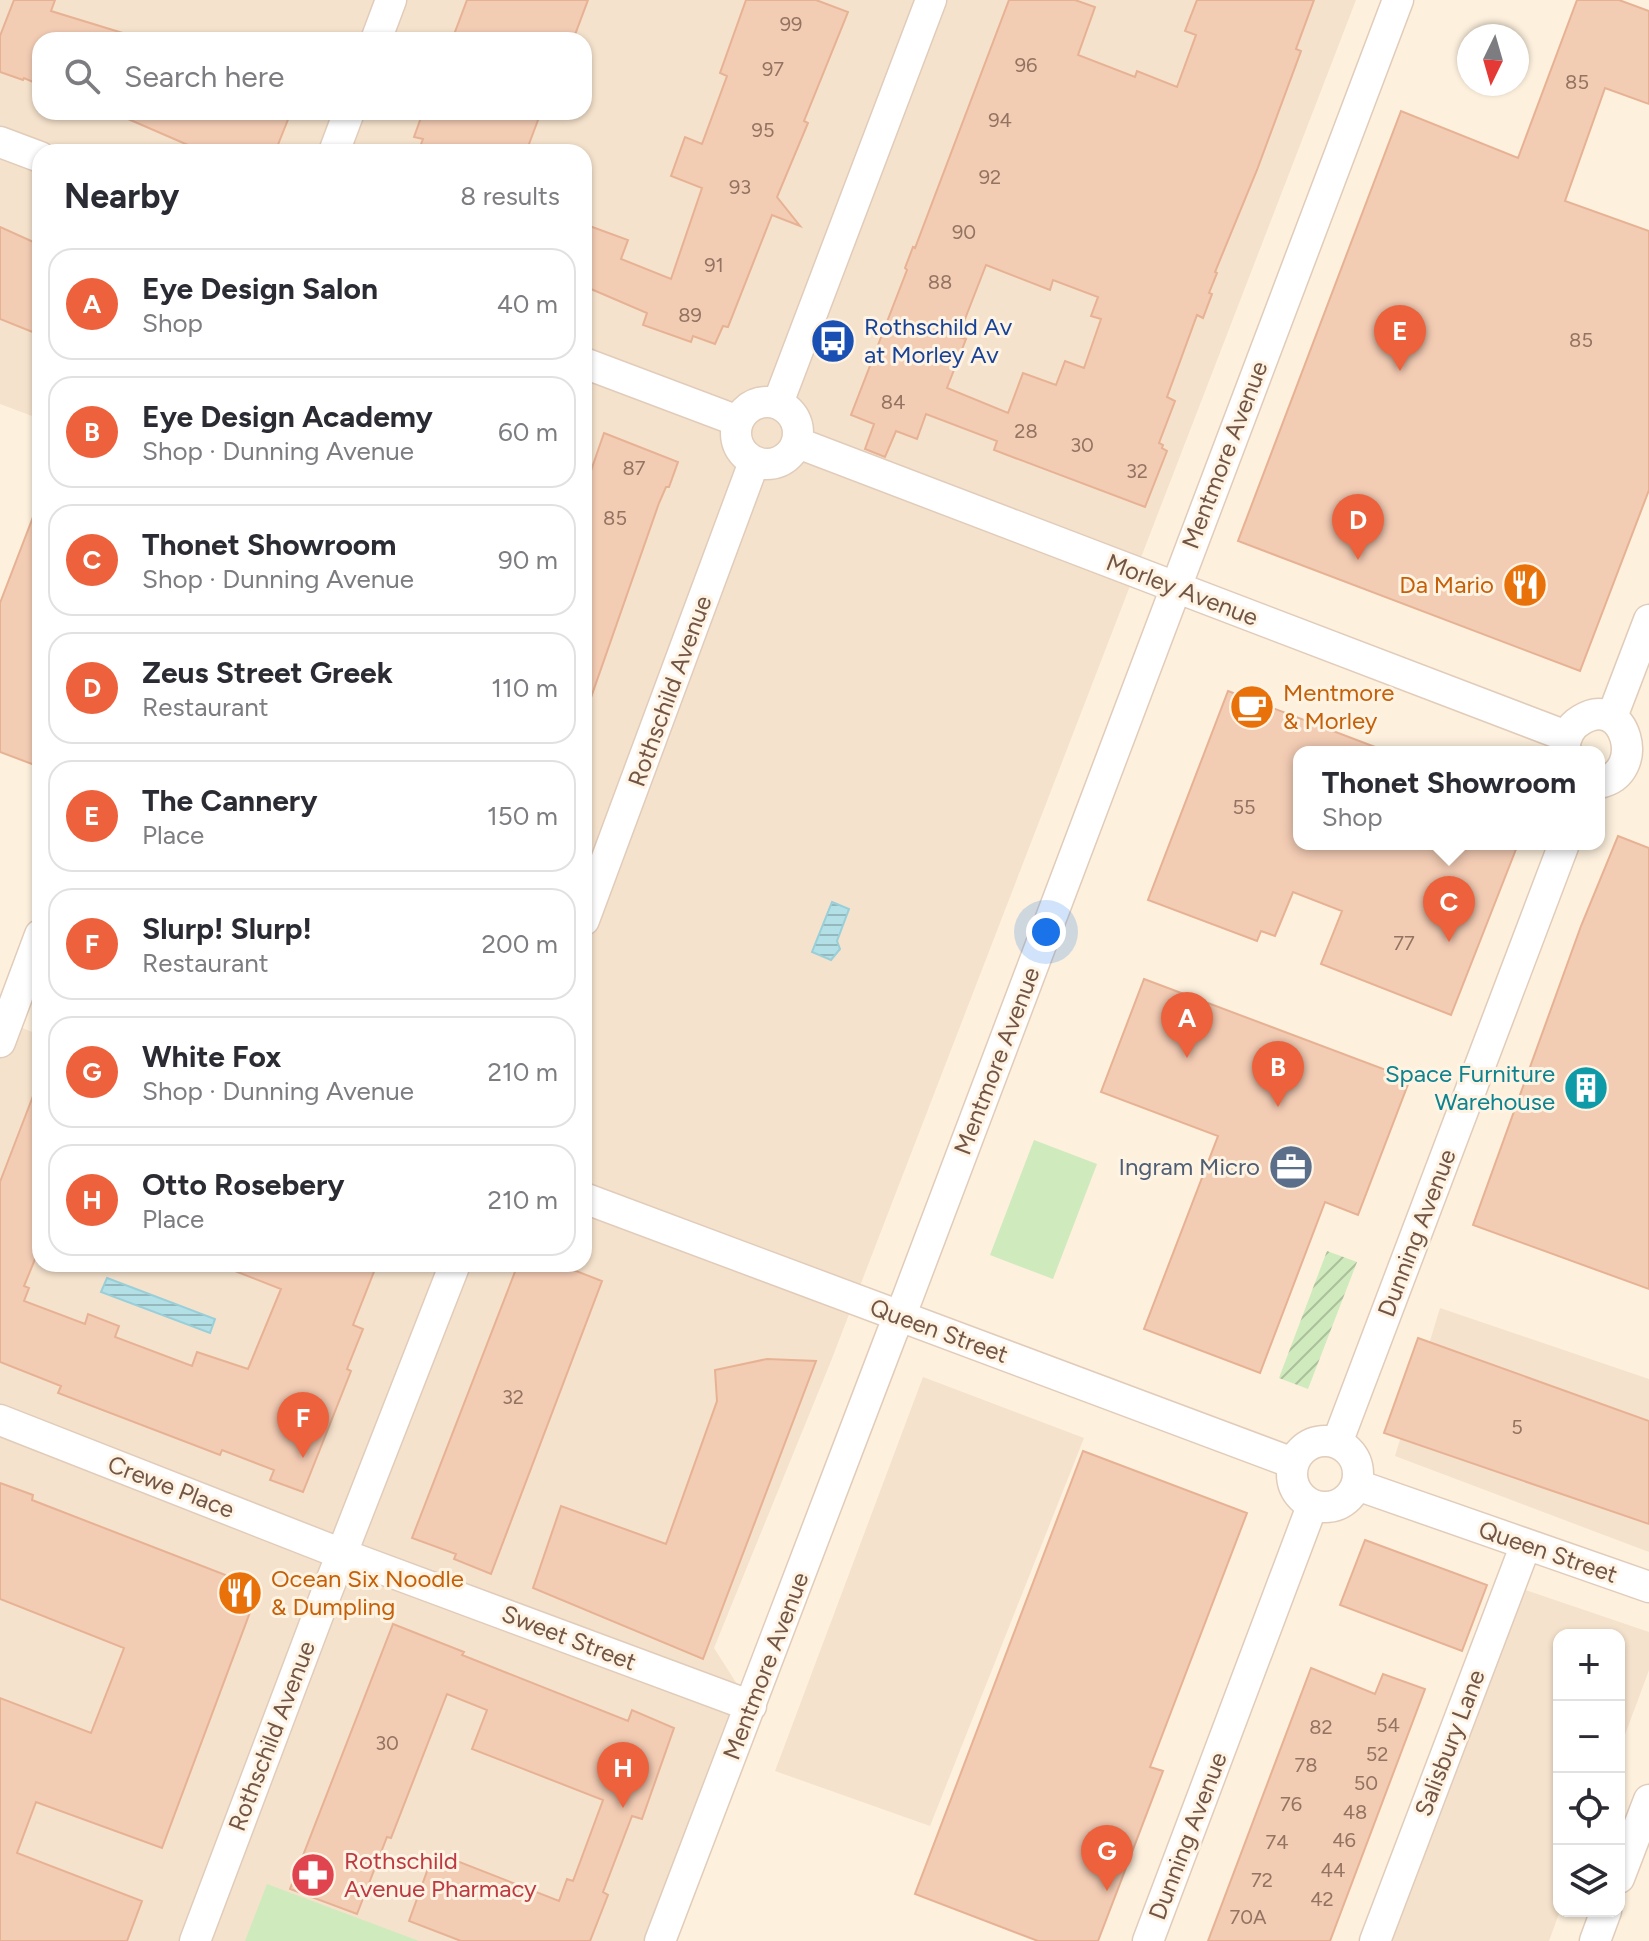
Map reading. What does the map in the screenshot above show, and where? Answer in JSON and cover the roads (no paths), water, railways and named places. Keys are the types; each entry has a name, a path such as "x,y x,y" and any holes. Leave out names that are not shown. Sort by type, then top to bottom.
{"street":[{"path":"379,32 391,0"},
{"path":"778,403 931,0"},
{"name":"Mentmore Avenue","path":"660,1941 1398,0"},
{"path":"337,144 346,120"},
{"path":"0,142 32,154"},
{"path":"592,366 738,421"},
{"path":"768,401 778,403 789,409 796,419 798,443 793,453 775,464 754,462 744,455 738,445 738,421 750,406 768,401"},
{"name":"Morley Avenue","path":"798,443 1175,587 1565,744"},
{"name":"Rothschild Avenue","path":"592,898 754,462"},
{"path":"1612,717 1649,620"},
{"path":"1565,744 1574,725 1585,717 1599,714 1612,717 1623,725 1631,736 1640,766 1605,782"},
{"name":"Dunning Avenue","path":"1337,1443 1562,850"},
{"path":"0,1042 32,956"},
{"name":"Queen Street","path":"592,1201 1293,1463"},
{"name":"Rothschild Avenue","path":"195,1941 452,1272"},
{"name":"Crewe Place","path":"0,1420 342,1554"},
{"path":"1324,1441 1337,1443 1353,1455 1359,1475 1357,1485 1350,1497 1339,1505 1326,1508 1312,1506 1297,1493 1291,1473 1293,1463 1300,1452 1311,1444 1324,1441"},
{"name":"Queen Street","path":"1357,1485 1649,1587"},
{"name":"Dunning Avenue","path":"1148,1941 1312,1506"},
{"name":"Salisbury Lane","path":"1375,1941 1526,1544"},
{"name":"Sweet Street","path":"342,1554 751,1706"},
{"path":"1625,1862 1649,1800"},
{"path":"1595,1941 1604,1917"}],"water":[{"path":"832,902 849,909 837,941 840,949 831,960 812,952"},
{"path":"107,1278 215,1319 210,1333 101,1292"}],"place":[{"name":"Rothschild Av at Morley Av","path":"833,341"},
{"name":"The Cannery","path":"1400,371"},
{"name":"Zeus Street Greek","path":"1358,560"},
{"name":"Da Mario","path":"1525,585"},
{"name":"Mentmore & Morley","path":"1252,707"},
{"name":"Thonet Showroom","path":"1449,942"},
{"name":"Eye Design Salon","path":"1187,1058"},
{"name":"Space Furniture Warehouse","path":"1586,1088"},
{"name":"Eye Design Academy","path":"1278,1107"},
{"name":"Ingram Micro","path":"1291,1167"},
{"name":"Slurp! Slurp!","path":"303,1458"},
{"name":"Ocean Six Noodle & Dumpling","path":"240,1593"},
{"name":"Otto Rosebery","path":"623,1808"},
{"name":"Rothschild Avenue Pharmacy","path":"313,1875"},
{"name":"White Fox","path":"1107,1891"}]}
